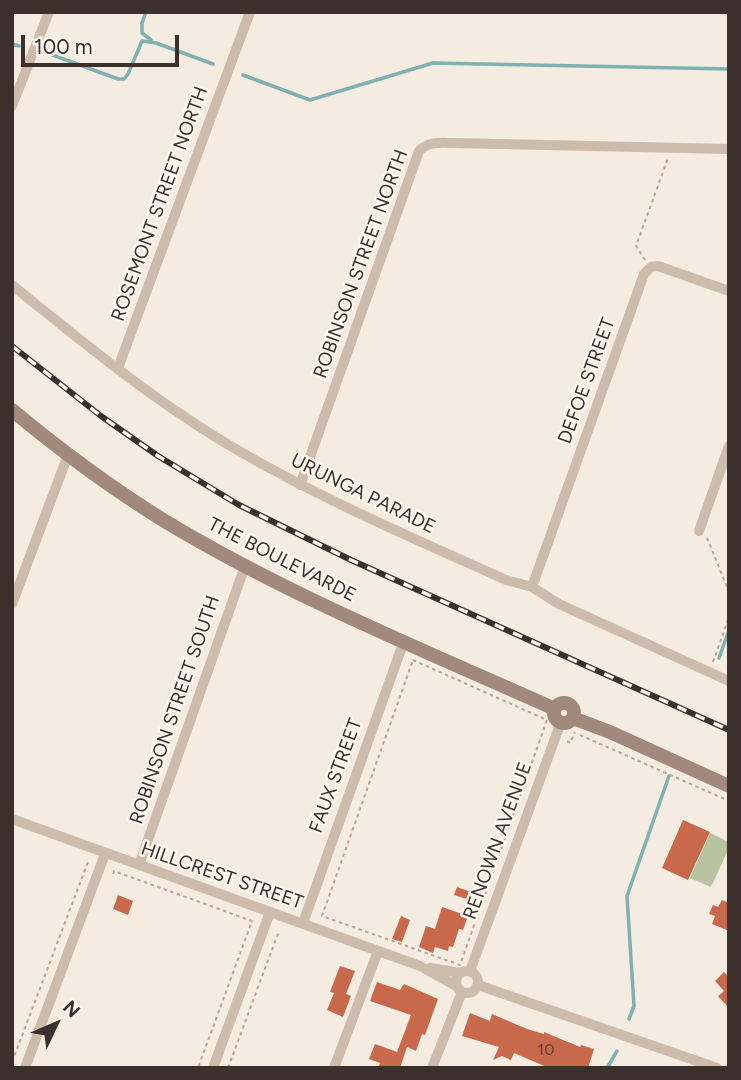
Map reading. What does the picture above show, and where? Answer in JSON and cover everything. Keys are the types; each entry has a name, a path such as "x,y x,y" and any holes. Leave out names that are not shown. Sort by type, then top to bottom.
{"street":[{"path":"12,106 49,12"},
{"name":"ROSEMONT STREET NORTH","path":"118,368 250,12"},
{"name":"ROBINSON STREET NORTH","path":"300,485 419,151 423,147 434,143 453,143 729,149"},
{"path":"650,267 663,268 729,291"},
{"name":"DEFOE STREET","path":"532,587 644,274 650,267"},
{"name":"URUNGA PARADE","path":"12,285 96,354 233,448 300,485 506,580 532,587 559,604 729,681"},
{"name":"THE BOULEVARDE","path":"12,410 68,455 163,520 245,565 404,641 561,721 610,732 729,786"},
{"path":"699,531 729,446"},
{"path":"12,604 68,455"},
{"name":"ROBINSON STREET SOUTH","path":"139,865 245,565"},
{"name":"FAUX STREET","path":"303,923 404,641"},
{"name":"RENOWN AVENUE","path":"465,972 561,721"},
{"name":"HILLCREST STREET","path":"12,820 420,966 459,989"},
{"path":"25,1068 105,853"},
{"path":"212,1068 270,912"},
{"path":"334,1068 378,951"},
{"name":"HILLCREST STREET","path":"420,966 465,972"},
{"path":"432,1068 459,989 456,978 465,972 478,978 478,985 469,993 459,989"},
{"path":"478,985 717,1068"},
{"path":"678,1068 682,1056"}],"path":[{"path":"650,267 636,246 671,147"},
{"path":"699,531 709,540 729,592"},
{"path":"709,672 729,617"},
{"path":"413,660 547,720 543,731 460,965 322,916 413,660"},
{"path":"561,721 570,743 574,732 729,801"},
{"path":"12,1062 88,862"},
{"name":"HILLCREST STREET","path":"113,874 114,871 252,921 198,1068"},
{"path":"228,1068 279,931"}],"green space":[{"path":"710,833 729,842 729,848 711,887 690,878"}],"building":[{"path":"683,820 710,832 688,880 662,868"},
{"path":"457,887 482,896 480,903 454,895"},
{"path":"118,895 133,901 128,915 113,909"},
{"path":"722,900 729,903 729,931 712,924 715,916 709,914 713,905 718,907"},
{"path":"442,907 468,916 463,930 459,929 453,947 449,946 448,951 435,947 433,953 419,947 426,926 435,929"},
{"path":"401,916 410,920 402,942 392,939"},
{"path":"340,966 355,971 346,994 351,996 343,1017 327,1010 334,993 330,992"},
{"path":"724,972 729,977 729,1008 718,996 724,991 715,981"},
{"path":"377,982 400,990 404,984 438,999 425,1035 422,1034 416,1051 407,1047 400,1068 378,1068 380,1063 369,1059 375,1044 397,1052 411,1015 370,1001"},
{"path":"470,1013 490,1021 492,1014 527,1029 594,1049 588,1068 549,1068 514,1053 511,1060 502,1056 493,1060 499,1047 462,1036"}],"waterway":[{"path":"146,12 142,33 151,40"},
{"path":"50,54 118,79 124,79 128,74 142,41 156,43 213,64"},
{"path":"12,44 19,46"},
{"path":"243,75 310,100 433,63 729,69"},
{"path":"719,658 729,630"},
{"path":"629,1019 634,1006 627,896 669,776"},
{"path":"607,1068 617,1051"}],"railway":[{"path":"12,346 101,416 158,456 239,505 351,560 729,730"}]}
